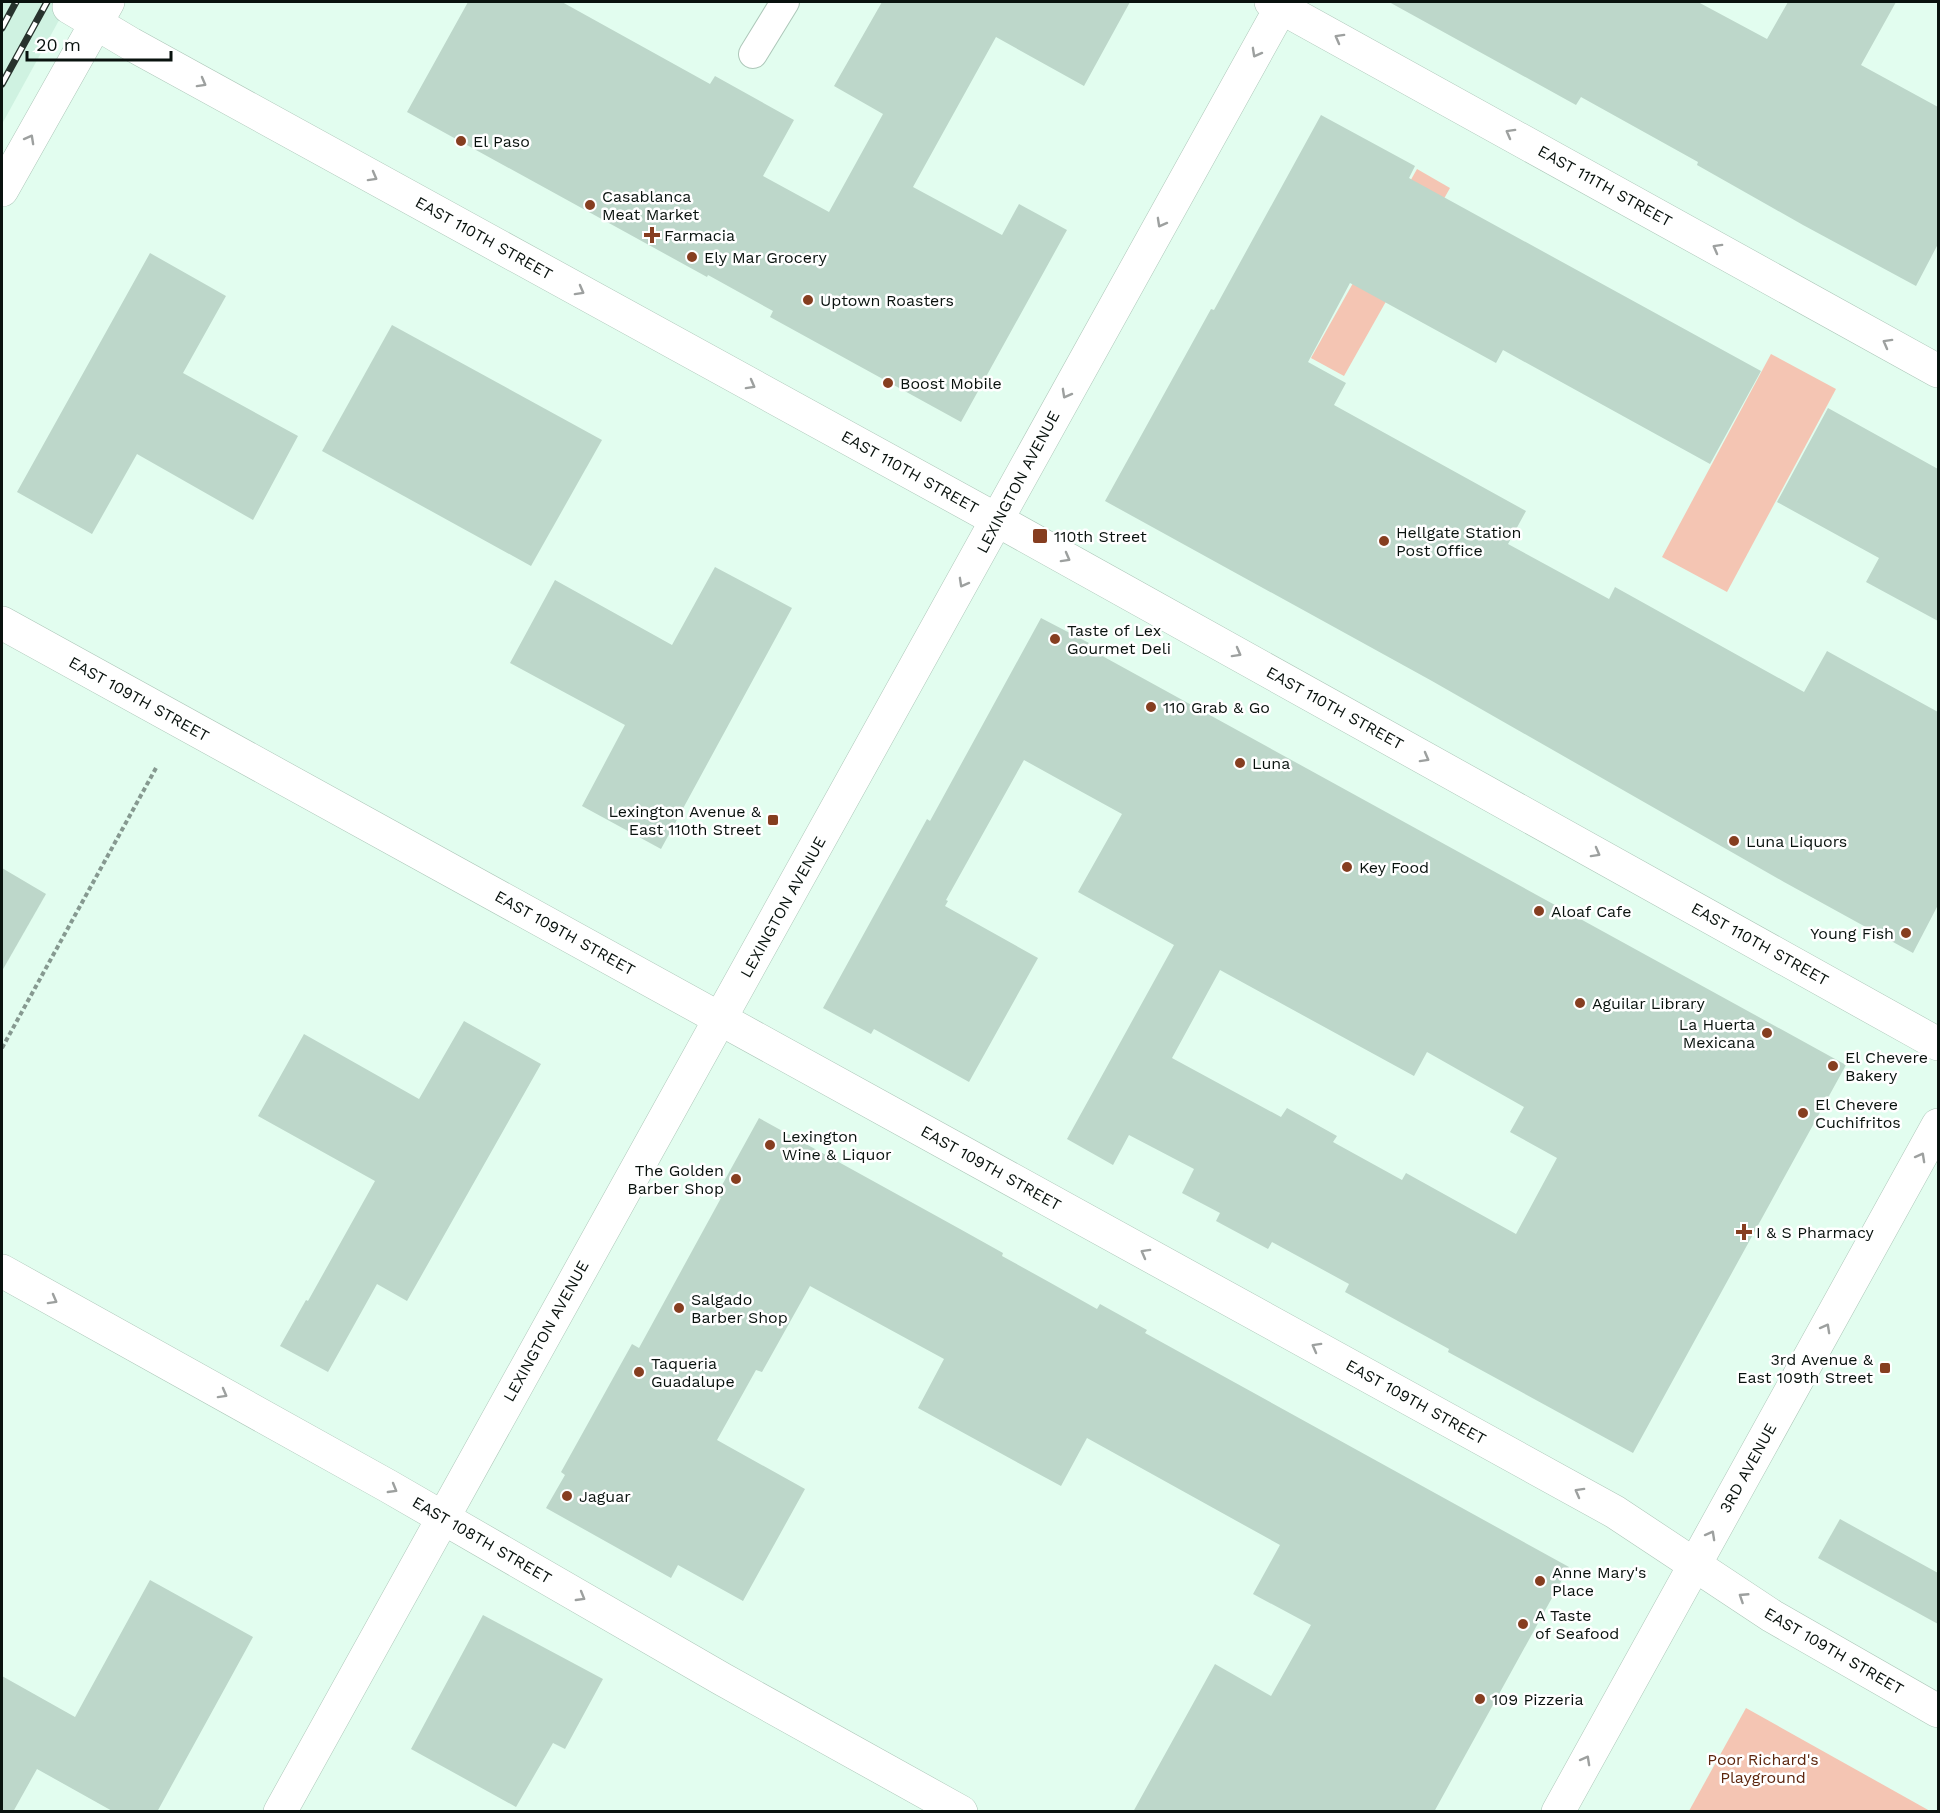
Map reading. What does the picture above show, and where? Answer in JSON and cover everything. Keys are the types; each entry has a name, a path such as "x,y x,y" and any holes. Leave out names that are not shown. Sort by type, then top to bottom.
{"street":[{"name":"EAST 111TH STREET","path":"1278,3 1938,371"},
{"name":"LEXINGTON AVENUE","path":"280,1812 997,520 1278,3"},
{"name":"EAST 110TH STREET","path":"91,11 997,520 1938,1044"},
{"path":"2,190 91,11"},
{"name":"EAST 109TH STREET","path":"2,623 1616,1512 1772,1616 1938,1711"},
{"name":"3RD AVENUE","path":"1558,1812 1938,1125"},
{"name":"EAST 108TH STREET","path":"2,1271 442,1517 722,1679 961,1812"}],"lane":[{"path":"753,54 785,2"}],"path":[{"path":"2,1047 156,768"}],"shaded area":[{"path":"2,2 69,2 2,124"}],"green space":[{"path":"1417,169 1450,188 1344,376 1311,358"},
{"path":"1771,354 1836,389 1727,592 1662,557"},
{"name":"Poor Richard's Playground","path":"1746,1708 1930,1811 1689,1811"}],"building":[{"path":"468,2 562,2 710,84 715,76 794,120 763,176 829,212 883,114 834,86 882,2 1130,2 1084,86 996,37 913,187 1002,235 1019,204 1067,230 961,422 770,317 773,311 407,112"},
{"path":"1389,2 1698,2 1767,39 1788,2 1896,2 1861,65 1938,107 1938,244 1916,286 1803,225 1697,165 1698,162 1581,97 1576,105"},
{"path":"1321,115 1415,166 1409,178 1761,371 1710,464 1503,350 1496,363 1350,283 1308,362 1346,383 1334,405 1526,511 1508,544 1609,599 1615,587 1804,692 1827,651 1938,712 1938,905 1913,953 1432,681 1105,501 1211,309 1214,310"},
{"path":"150,253 226,296 183,373 298,436 253,520 137,454 92,534 17,492"},
{"path":"392,325 602,440 531,566 322,451"},
{"path":"1828,408 1938,469 1938,621 1866,582 1879,558 1777,502"},
{"path":"715,567 792,608 661,849 582,806 625,725 510,663 555,580 672,645"},
{"path":"1041,618 1089,643 1086,647 1846,1065 1633,1453 1448,1352 1449,1349 1345,1292 1349,1284 1272,1242 1268,1249 1216,1221 1220,1213 1182,1193 1194,1169 1129,1135 1113,1165 1067,1139 1174,945 1078,892 1122,814 1024,760 946,900 948,901 945,906 1038,958 969,1082 874,1029 871,1034 823,1008 927,819 930,821","holes":["1220,970 1414,1076 1427,1052 1524,1107 1510,1132 1557,1158 1516,1234 1406,1173 1402,1180 1333,1142 1337,1136 1287,1108 1281,1117 1172,1058"]},
{"path":"2,868 46,894 2,971"},
{"path":"464,1021 541,1064 407,1301 377,1284 328,1372 280,1346 306,1300 308,1301 375,1181 258,1116 304,1034 419,1099"},
{"path":"759,1118 1003,1253 1002,1256 1097,1309 1100,1304 1147,1330 1145,1333 1569,1567 1434,1812 1133,1812 1215,1664 1271,1696 1311,1625 1253,1594 1280,1545 1087,1438 1061,1486 918,1408 944,1359 810,1286 762,1372 756,1370 717,1440 805,1489 743,1601 678,1565 671,1578 546,1508 565,1475 561,1472 632,1344 639,1348 721,1198 716,1196"},
{"path":"1840,1519 1938,1573 1938,1624 1818,1558"},
{"path":"150,1580 253,1637 157,1812 114,1812 37,1769 13,1812 2,1812 2,1676 75,1717"},
{"path":"483,1615 603,1679 565,1749 553,1743 516,1807 411,1749"}],"railway":[{"path":"2,28 16,2"},
{"path":"2,84 47,2"}],"place":[{"name":"El Paso","path":"461,141"},
{"name":"Casablanca Meat Market","path":"590,205"},
{"name":"Farmacia","path":"652,235"},
{"name":"Ely Mar Grocery","path":"692,257"},
{"name":"Uptown Roasters","path":"808,300"},
{"name":"Boost Mobile","path":"888,383"},
{"name":"110th Street","path":"1040,536"},
{"name":"Hellgate Station Post Office","path":"1384,541"},
{"name":"Taste of Lex Gourmet Deli","path":"1055,639"},
{"name":"110 Grab & Go","path":"1151,707"},
{"name":"Luna","path":"1240,763"},
{"name":"Lexington Avenue & East 110th Street","path":"773,820"},
{"name":"Luna Liquors","path":"1734,841"},
{"name":"Key Food","path":"1347,867"},
{"name":"Aloaf Cafe","path":"1539,911"},
{"name":"Young Fish","path":"1906,933"},
{"name":"Aguilar Library","path":"1580,1003"},
{"name":"La Huerta Mexicana","path":"1767,1033"},
{"name":"El Chevere Bakery","path":"1833,1066"},
{"name":"El Chevere Cuchifritos","path":"1803,1113"},
{"name":"Lexington Wine & Liquor","path":"770,1145"},
{"name":"The Golden Barber Shop","path":"736,1179"},
{"name":"I & S Pharmacy","path":"1744,1232"},
{"name":"Salgado Barber Shop","path":"679,1308"},
{"name":"3rd Avenue & East 109th Street","path":"1885,1368"},
{"name":"Taqueria Guadalupe","path":"639,1372"},
{"name":"Jaguar","path":"567,1496"},
{"name":"Anne Mary's Place","path":"1540,1581"},
{"name":"A Taste of Seafood","path":"1523,1624"},
{"name":"109 Pizzeria","path":"1480,1699"}]}
